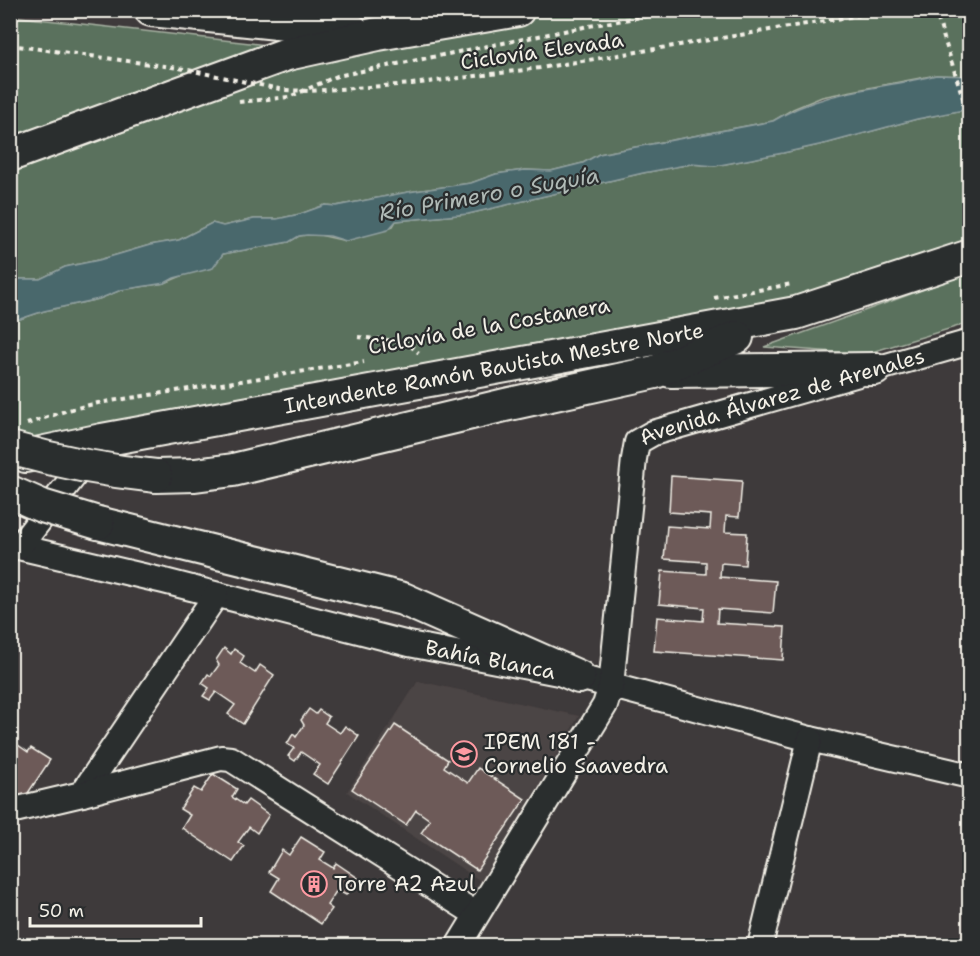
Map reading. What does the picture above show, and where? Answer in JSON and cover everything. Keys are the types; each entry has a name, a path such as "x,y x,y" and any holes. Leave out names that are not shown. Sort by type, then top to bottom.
{"main road":[{"path":"151,10 378,34"},
{"path":"10,155 287,54 378,34 518,10"},
{"name":"Intendente Ramón Bautista Mestre Norte","path":"10,460 102,440 796,313 966,260"},
{"path":"15,438 57,462 89,468 156,476 195,475 233,470 655,372 796,313"},
{"path":"655,372 875,369"},
{"path":"10,492 42,506 98,523 403,599 579,677"}],"street":[{"name":"Avenida Álvarez de Arenales","path":"458,945 605,705 611,686 637,442 653,433 969,342"},
{"path":"15,546 102,440"},
{"name":"Bahía Blanca","path":"15,546 409,644 579,677 810,739 969,776"},
{"path":"82,794 216,595"},
{"path":"760,945 810,739"},
{"path":"10,810 221,758 231,759 241,763 476,914"}],"path":[{"name":"Ciclovía Elevada","path":"231,104 289,96 316,84 348,74 681,10"},
{"name":"Ciclovía Elevada","path":"10,45 179,69 284,90 310,91 412,84 540,68 891,10"},
{"path":"935,10 969,120"},
{"path":"709,299 800,282"},
{"path":"358,337 406,342 419,353"},
{"name":"Ciclovía de la Costanera","path":"410,355 430,352"},
{"name":"Ciclovía de la Costanera","path":"15,438 57,414 98,403 368,362"}],"shaded area":[{"name":"IPEM 181 - Cornelio Saavedra","path":"418,681 579,716 482,882 347,792"}],"green space":[{"path":"518,11 969,11 969,76 936,75 822,97 793,109 773,121 599,154 583,163 551,171 525,170 496,174 471,183 336,206 325,205 277,219 254,219 223,226 212,223 179,240 150,245 65,267 40,279 11,279 11,155 287,54"},
{"path":"11,16 267,45 11,141"},
{"path":"969,109 969,256 796,313 11,460 11,322 44,311 99,299 121,290 165,283 217,261 223,254 289,242 299,236 315,234 346,241 393,226 396,221 468,214 643,173 691,164 715,166 783,153 917,119"},
{"path":"969,273 969,323 865,354 764,347"}],"water":[{"name":"Río Primero o Suquía","path":"936,75 969,76 969,109 917,119 783,153 715,166 691,164 643,173 468,214 396,221 388,230 346,241 330,236 299,236 289,242 223,254 213,268 174,278 165,283 121,290 99,299 44,311 11,322 11,279 40,279 65,267 150,245 179,240 212,223 223,226 254,219 277,219 325,205 336,206 471,183 496,174 525,170 551,171 583,163 599,154 773,121 793,110 833,96"}],"building":[{"path":"671,476 742,481 739,517 726,516 725,532 747,533 745,565 721,563 720,577 776,581 773,613 718,609 717,623 785,627 783,660 654,651 657,617 703,621 704,608 659,604 662,571 706,574 706,562 664,559 667,526 710,529 711,515 669,512"},
{"path":"224,648 231,654 234,649 244,656 240,663 255,673 260,665 274,675 243,724 228,714 235,705 216,692 210,700 203,696 209,688 202,683 208,674 211,676 219,665 216,660"},
{"path":"309,709 316,714 319,710 329,717 325,723 340,733 345,726 359,736 328,784 313,774 320,765 301,752 295,761 288,756 294,748 287,744 293,734 296,737 304,725 301,720"},
{"path":"395,725 448,760 444,767 468,783 478,768 525,799 477,870 421,833 430,820 416,810 406,825 352,789"},
{"path":"10,732 15,735 11,740 28,752 31,748 50,760 18,808 10,803"},
{"path":"213,774 237,789 232,797 244,805 248,800 269,815 257,833 249,827 238,842 244,846 233,862 182,828 190,815 180,809 194,788 201,792"},
{"name":"Torre A2 Azul","path":"301,837 325,852 320,860 333,868 336,863 358,878 346,895 337,890 327,905 332,909 321,924 271,891 279,878 269,872 282,850 289,855"}],"place":[{"name":"IPEM 181 - Cornelio Saavedra","path":"464,754"},
{"name":"Torre A2 Azul","path":"314,884"}]}
